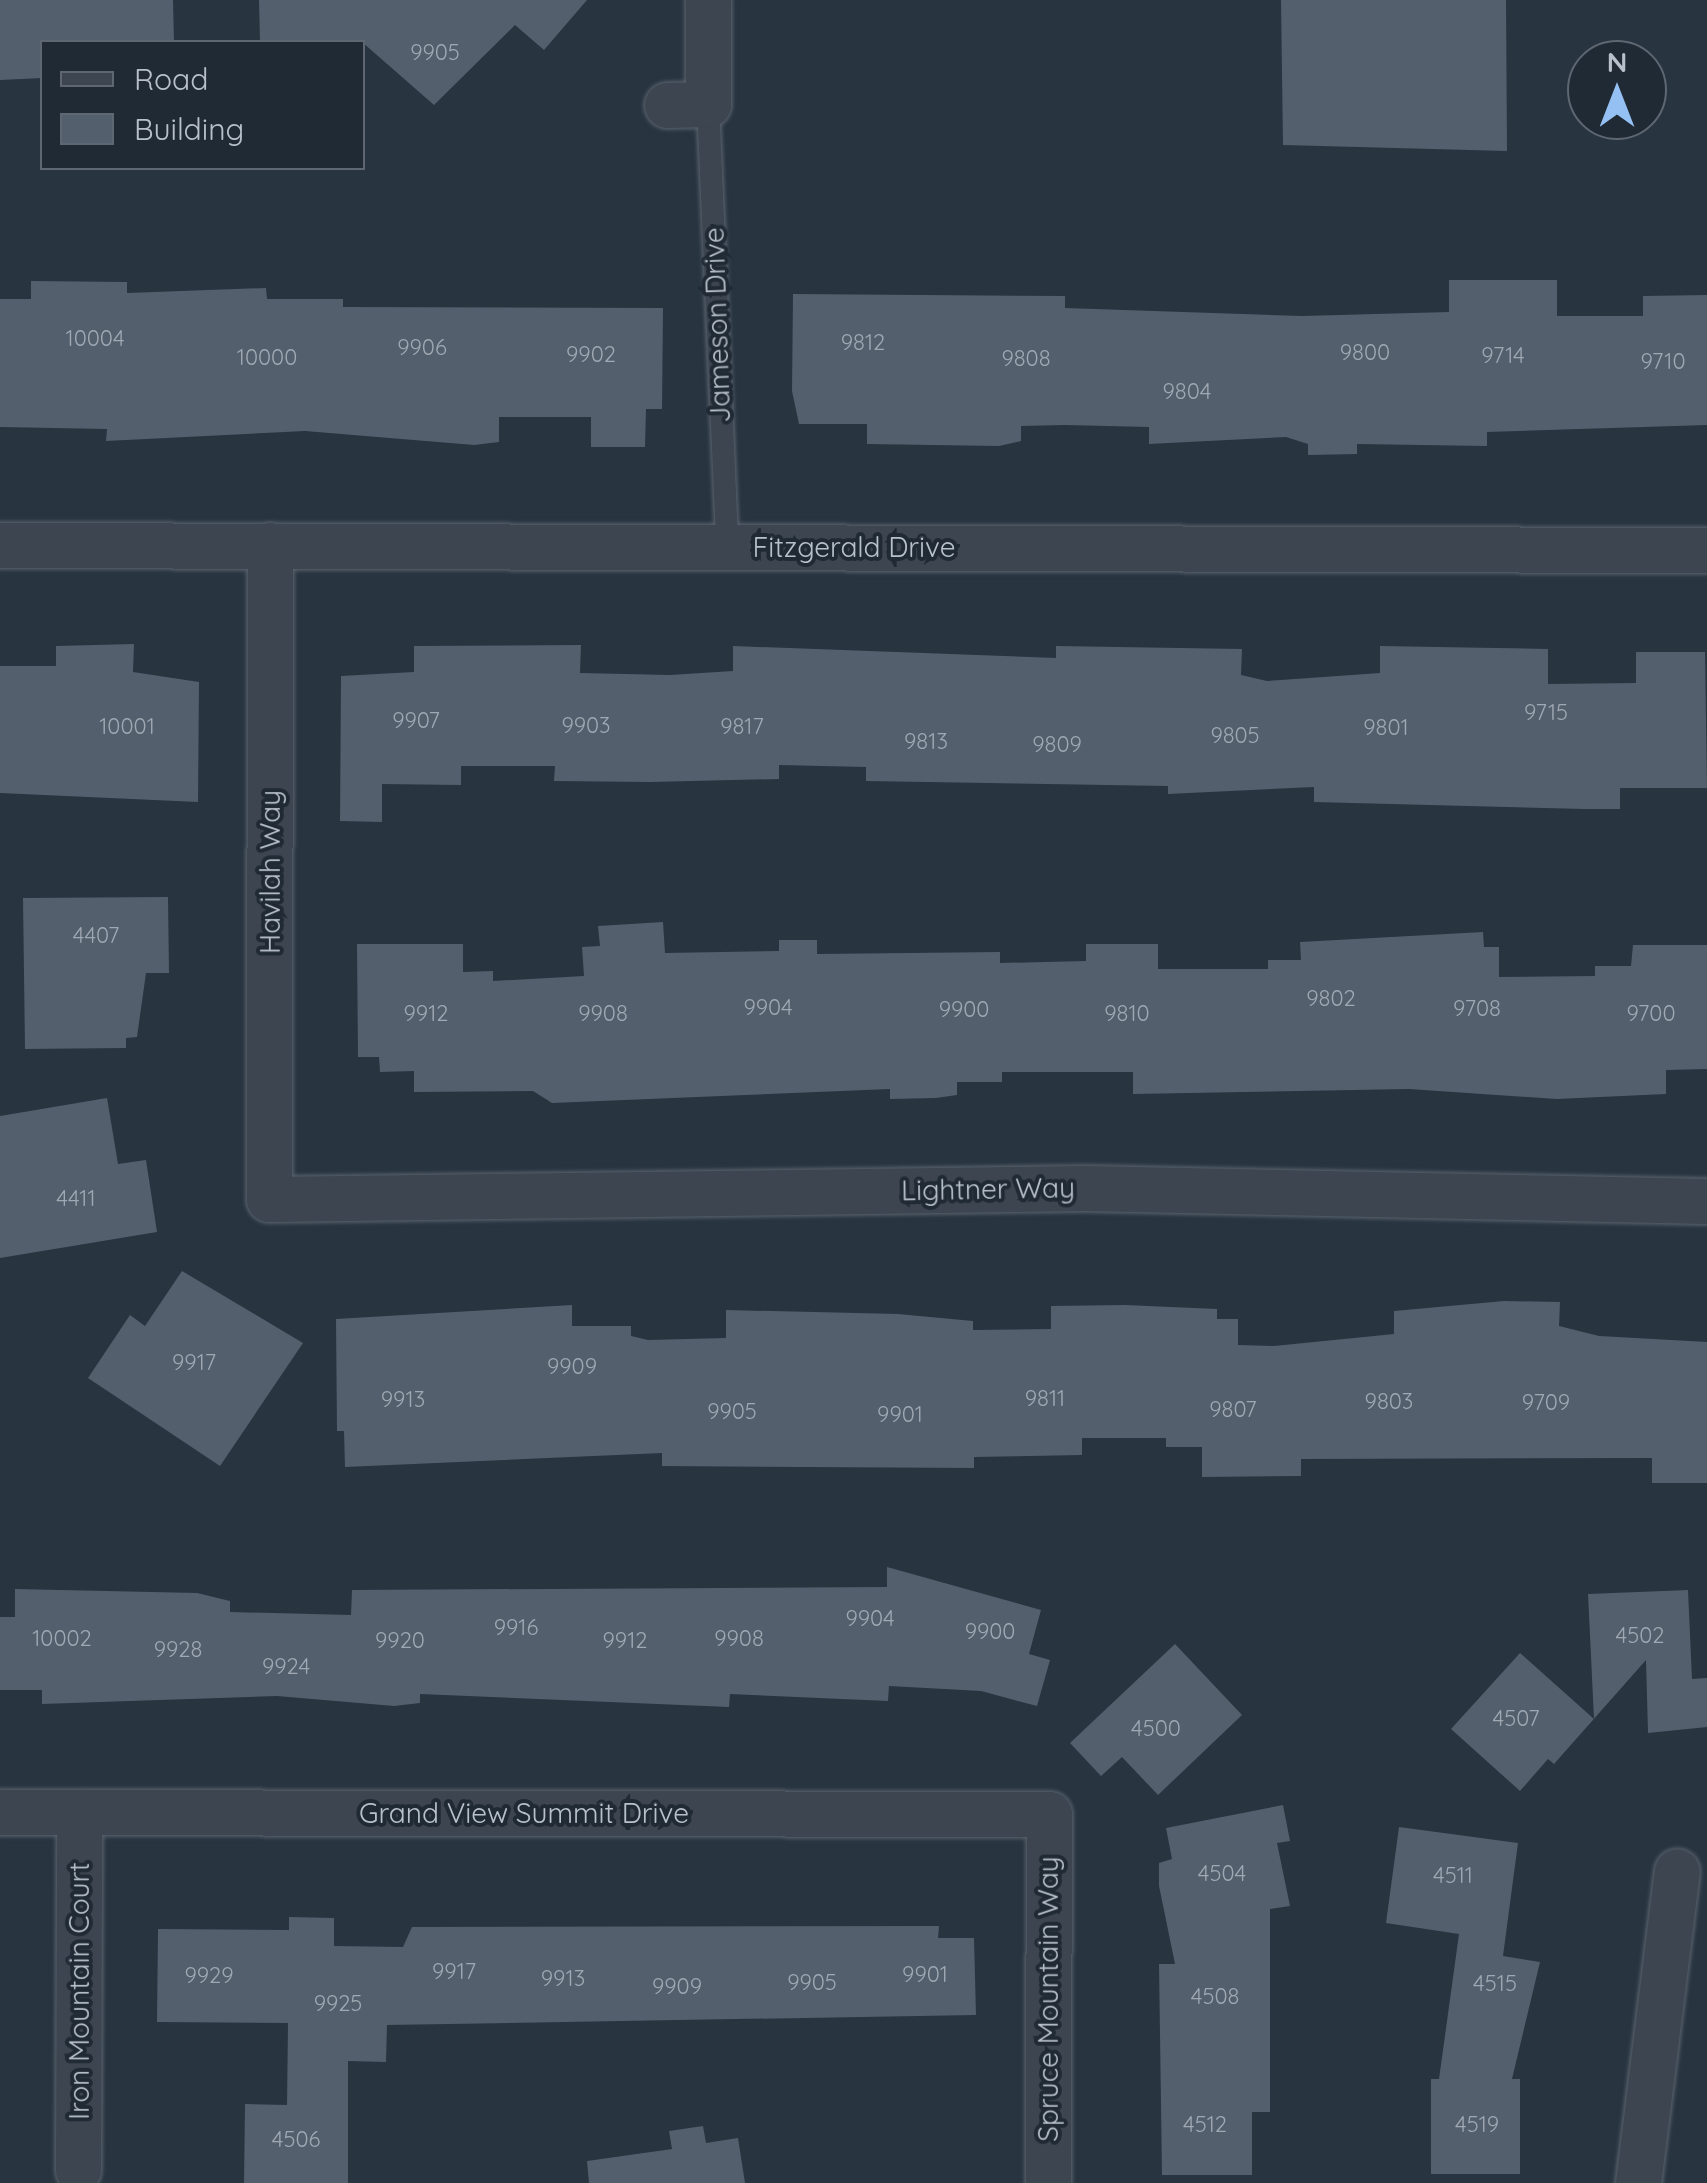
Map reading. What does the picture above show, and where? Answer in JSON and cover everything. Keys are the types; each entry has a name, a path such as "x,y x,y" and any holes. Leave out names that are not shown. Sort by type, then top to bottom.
{"street":[{"name":"Jameson Drive","path":"688,104 708,0"},
{"name":"Fitzgerald Drive","path":"0,545 1707,550"},
{"name":"Havilah Way","path":"269,1199 270,545"},
{"name":"Lightner Way","path":"269,1199 1085,1188 1707,1201"},
{"name":"Grand View Summit Drive","path":"0,1812 1049,1814"},
{"name":"Iron Mountain Court","path":"78,2170 79,1812"},
{"name":"Spruce Mountain Way","path":"1048,2183 1049,1814"},
{"path":"1638,2183 1677,1870"}],"lane":[{"name":"Jameson Drive","path":"688,104 727,547"}],"building":[{"path":"0,0 173,0 174,40 40,40 40,78 0,80"},
{"path":"259,0 587,0 544,50 515,25 434,105 365,45 365,40 260,40"},
{"path":"1281,0 1506,0 1507,151 1283,145"},
{"path":"1449,280 1557,280 1557,316 1643,316 1643,296 1707,295 1707,425 1487,432 1487,446 1357,444 1357,454 1308,455 1308,444 1286,437 1149,444 1149,427 1065,425 1021,426 1021,441 999,446 867,444 867,424 799,424 792,391 793,294 1065,296 1065,308 1302,316 1449,312"},
{"path":"31,281 127,282 127,293 266,288 267,299 343,299 343,307 663,308 662,409 646,409 645,447 591,447 591,417 499,417 499,442 474,445 305,431 106,441 107,429 0,427 0,299 31,299"},
{"path":"134,644 133,672 199,682 198,802 0,793 0,666 56,666 56,646"},
{"path":"581,645 580,673 670,675 733,671 733,646 1056,658 1056,646 1242,649 1241,675 1267,681 1380,673 1380,646 1548,649 1548,684 1636,683 1636,652 1705,652 1707,788 1620,788 1620,809 1584,809 1314,802 1314,787 1168,794 1168,786 866,781 866,767 779,765 779,779 650,782 554,781 555,766 461,766 461,785 382,784 382,822 340,821 341,676 414,672 414,646"},
{"path":"168,897 169,973 146,973 137,1037 126,1038 126,1048 25,1049 23,898"},
{"path":"663,922 665,953 779,951 779,940 817,940 817,954 1000,952 1000,963 1086,961 1086,944 1158,944 1158,969 1268,969 1268,960 1301,960 1300,942 1483,932 1484,947 1499,947 1499,977 1595,976 1595,966 1631,966 1633,945 1707,945 1707,1069 1666,1070 1666,1094 1557,1099 1409,1089 1133,1094 1133,1072 1002,1072 1002,1082 957,1082 957,1095 936,1098 890,1099 890,1089 552,1103 533,1091 414,1092 414,1071 380,1072 379,1057 358,1057 357,944 463,944 463,972 493,971 493,981 584,976 582,947 600,946 598,926"},
{"path":"107,1098 118,1164 146,1160 157,1232 0,1258 0,1116"},
{"path":"182,1271 303,1343 220,1466 88,1378 130,1315 145,1326"},
{"path":"1504,1301 1560,1302 1559,1326 1599,1336 1707,1342 1707,1483 1652,1483 1652,1458 1301,1459 1301,1476 1202,1477 1202,1447 1166,1447 1166,1438 1082,1438 1082,1455 974,1457 974,1468 662,1466 662,1453 345,1467 344,1431 337,1431 336,1319 572,1305 572,1326 631,1326 631,1336 648,1340 726,1338 726,1310 898,1314 973,1321 973,1330 1051,1329 1051,1306 1125,1305 1217,1309 1217,1319 1238,1319 1238,1345 1274,1346 1394,1334 1394,1311"},
{"path":"887,1567 1041,1610 1029,1654 1050,1660 1037,1706 981,1691 889,1686 888,1701 730,1694 729,1707 420,1694 420,1703 394,1706 277,1696 42,1704 42,1690 0,1690 0,1617 15,1617 15,1589 197,1593 230,1601 230,1612 351,1615 352,1590 887,1587"},
{"path":"1688,1590 1692,1679 1707,1678 1707,1727 1648,1733 1646,1660 1594,1719 1588,1594"},
{"path":"1175,1644 1242,1715 1158,1795 1122,1757 1101,1776 1070,1743"},
{"path":"1520,1653 1594,1719 1554,1764 1548,1759 1520,1791 1451,1729"},
{"path":"1283,1805 1290,1841 1277,1843 1290,1906 1270,1909 1270,2112 1252,2112 1252,2175 1162,2175 1159,1964 1175,1964 1159,1886 1159,1863 1172,1859 1166,1828"},
{"path":"1399,1827 1518,1843 1503,1956 1540,1962 1512,2079 1520,2079 1520,2174 1431,2174 1431,2079 1439,2079 1459,1934 1386,1923"},
{"path":"289,1917 334,1918 334,1946 403,1947 412,1927 939,1926 938,1938 974,1938 976,2015 387,2025 386,2062 348,2061 348,2183 244,2183 245,2104 287,2105 288,2023 157,2022 158,1929 289,1930"},
{"path":"703,2126 706,2143 738,2138 745,2183 589,2183 587,2161 672,2149 669,2131"}]}
